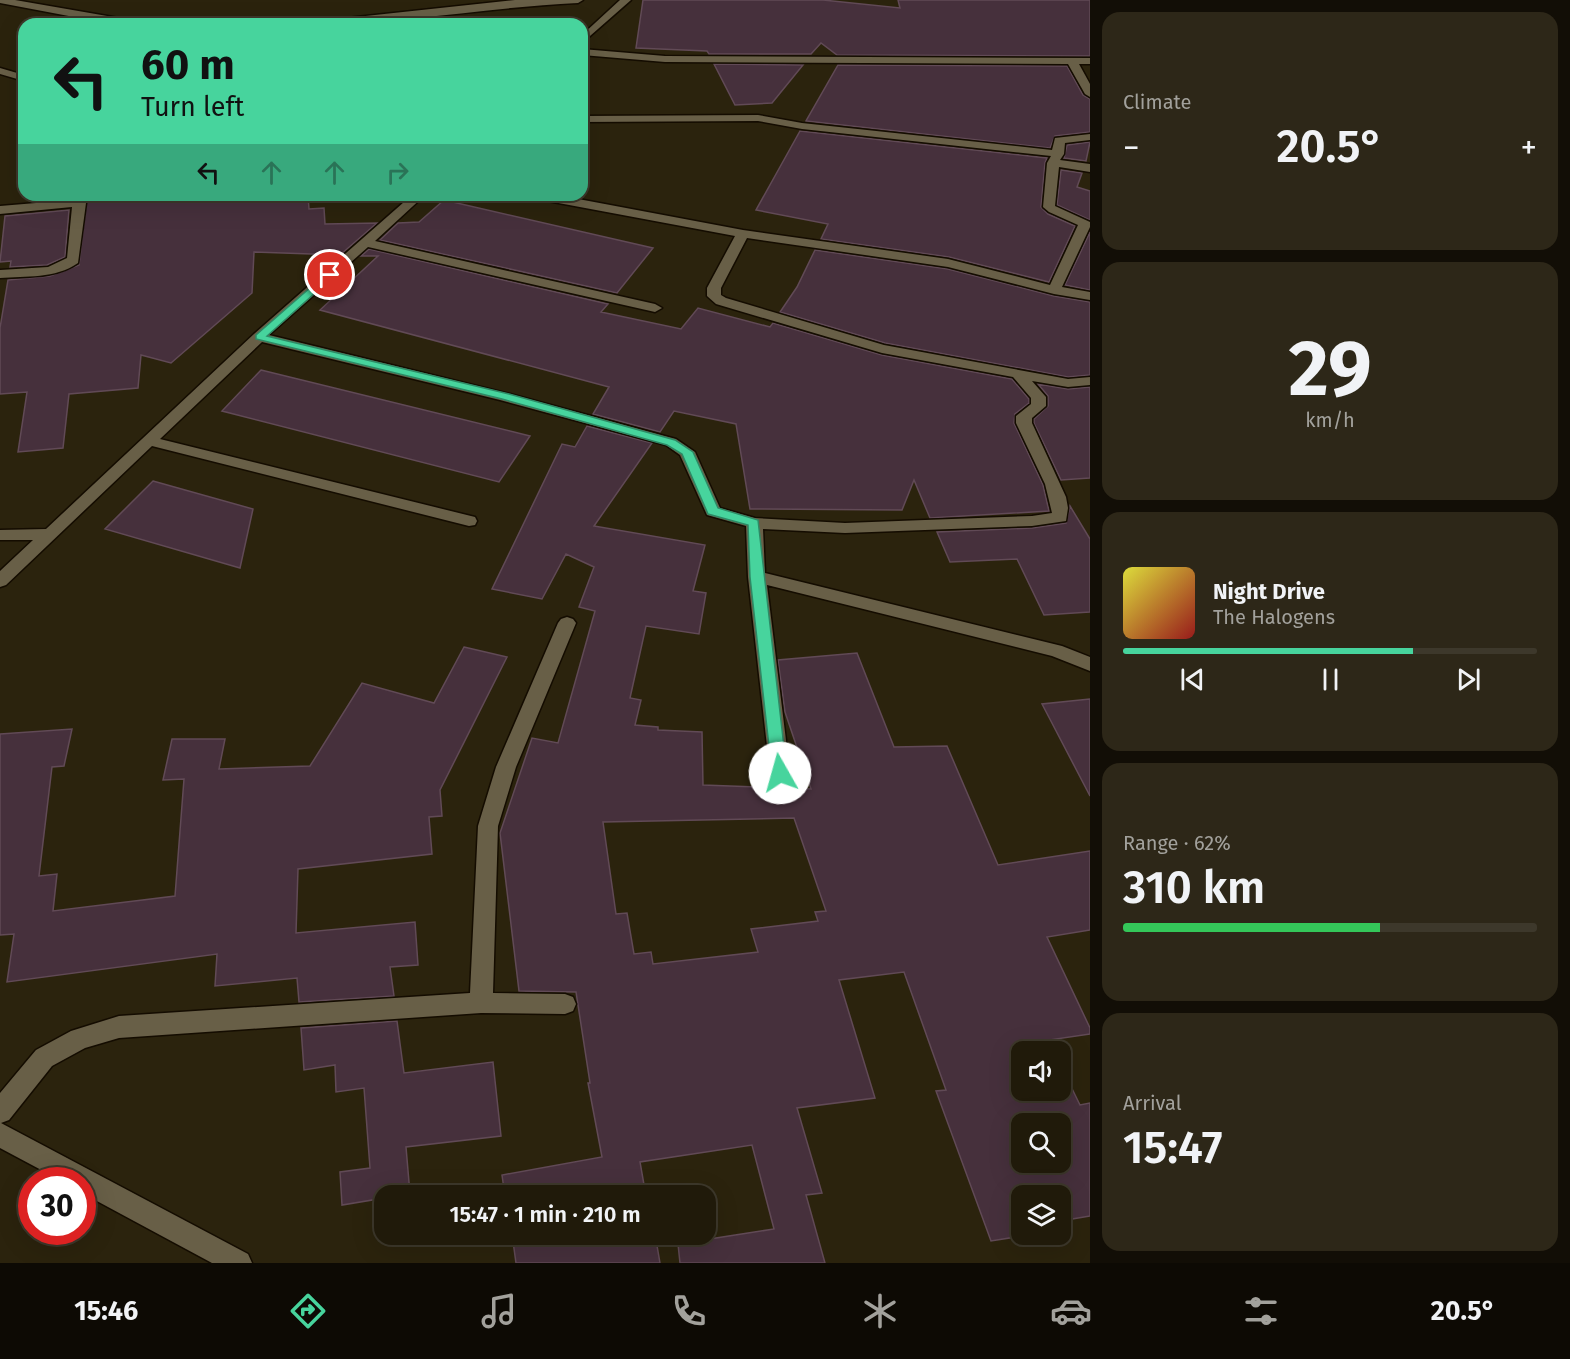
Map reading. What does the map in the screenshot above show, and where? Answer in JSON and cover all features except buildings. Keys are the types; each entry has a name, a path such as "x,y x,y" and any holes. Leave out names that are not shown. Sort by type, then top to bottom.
{"street":[{"path":"0,0 102,18"},
{"path":"376,18 515,3 578,0"},
{"path":"588,34 620,1"},
{"path":"588,52 665,58 1090,61"},
{"path":"1072,61 1090,94"},
{"path":"0,71 18,76"},
{"path":"588,119 758,118 802,126 1023,148 1090,168"},
{"path":"1054,290 1085,224 1080,220 1055,212 1049,207 1059,140 1090,137"},
{"path":"0,210 65,201"},
{"path":"0,274 55,270 68,265 73,260 79,201"},
{"path":"0,581 259,337 412,201"},
{"path":"569,201 743,234 948,263 1054,290 1090,296"},
{"path":"743,234 714,288 714,296 721,301 882,349 1068,383 1090,381"},
{"path":"366,243 655,308"},
{"path":"259,337 506,397 671,442 687,452 713,511 754,523 845,528 1032,521 1060,517 1062,508 1057,494 1024,423 1024,416 1038,406 1039,398 1017,373"},
{"path":"151,441 469,521"},
{"path":"754,523 757,577 780,773"},
{"path":"0,536 51,534"},
{"path":"757,577 1056,651 1090,664"},
{"path":"481,1003 488,826 506,767 567,623"},
{"path":"0,1112 44,1058 79,1039 118,1027 481,1003 565,1004"},
{"path":"0,1135 239,1263"}],"route":[{"path":"330,275 259,337 506,397 671,442 687,452 713,511 754,523 757,577 780,773"}]}
